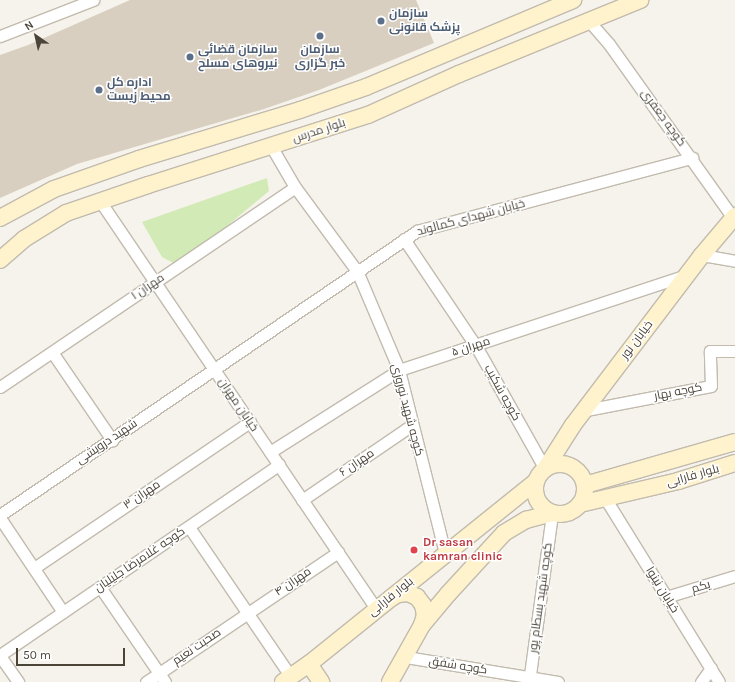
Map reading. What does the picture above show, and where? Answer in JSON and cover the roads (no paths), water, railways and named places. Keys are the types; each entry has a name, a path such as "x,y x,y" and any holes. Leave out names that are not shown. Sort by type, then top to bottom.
{"street":[{"path":"0,36 93,0"},
{"path":"0,218 54,189 139,159 300,110 366,87 572,0 589,21"},
{"name":"بلوار مدرس","path":"0,260 24,239 66,213 368,115 423,90 640,0"},
{"name":"کوچه جعفری","path":"589,21 609,44 734,217"},
{"name":"کوچه شهید نوروزی","path":"270,146 295,187 357,271 399,370 444,553"},
{"name":"خیابان شهدای کمالوند","path":"215,370 417,231 692,158"},
{"name":"مهران ۱","path":"0,386 295,187"},
{"name":"خیابان مهران","path":"100,201 376,609"},
{"name":"خیابان نور","path":"545,469 573,425 586,410 702,255 734,217"},
{"name":"کوچه شکیب","path":"404,239 476,346 545,469"},
{"path":"702,255 735,261"},
{"name":"مهران ۵","path":"270,452 399,370 476,346 687,275"},
{"name":"کوچه بهار","path":"586,410 712,386 710,351 735,351"},
{"path":"52,352 112,440"},
{"name":"شهید درویشی","path":"0,515 215,370"},
{"name":"مهران ۳","path":"34,568 250,422"},
{"name":"مهران ۶","path":"302,500 412,426"},
{"name":"بلوار فارابی","path":"584,485 735,442"},
{"path":"672,460 678,480"},
{"name":"بلوار فارابی","path":"580,504 678,480 735,463"},
{"path":"422,625 448,594 504,533 526,520 552,513 568,513 580,504 583,498 584,485 579,473 569,465 552,465 545,469 535,482 534,490 539,504 552,513"},
{"name":"کوچه غلامرضا جلیلیان","path":"0,655 279,466"},
{"name":"بلوار فارابی","path":"287,679 309,664 444,553 535,482"},
{"name":"خیابان نینوا","path":"605,498 719,682"},
{"name":"کوچه شهید بسطام پور","path":"529,680 552,513"},
{"path":"0,518 63,612"},
{"path":"189,527 248,613 287,679"},
{"name":"مهران ۴","path":"248,613 338,552"},
{"name":"یکم","path":"666,597 735,576"},
{"path":"100,587 162,678"},
{"path":"390,598 398,594 408,593 417,597 423,605 425,615 422,625 406,657 390,682"},
{"name":"صحبت نعیم","path":"146,682 162,678 248,613"},
{"path":"0,655 18,682"},
{"name":"کوچه شفق","path":"406,657 529,680 558,682"},
{"path":"309,664 321,682"},
{"path":"701,682 711,668"}],"place":[{"name":"سازمان پزشک قانونی","path":"381,21"},
{"name":"سازمان خبر گزاری","path":"320,36"},
{"name":"سازمان قضائی نیروهای مسلح","path":"190,57"},
{"name":"اداره کل محیط زیست","path":"99,90"},
{"name":"Dr sasan kamran clinic","path":"414,550"}]}
